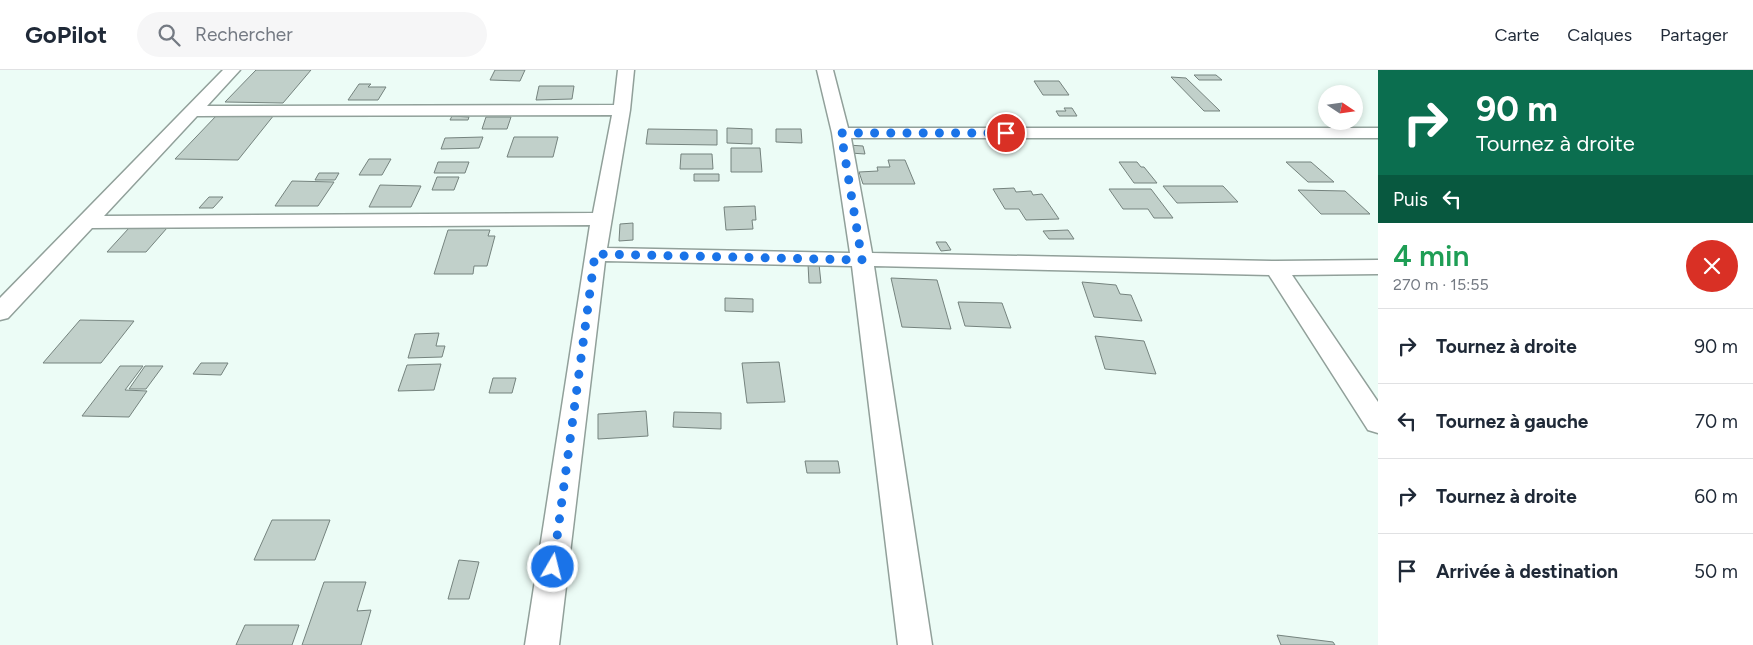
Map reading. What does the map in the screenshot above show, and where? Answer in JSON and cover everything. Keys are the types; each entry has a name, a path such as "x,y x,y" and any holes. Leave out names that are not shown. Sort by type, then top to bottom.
{"street":[{"path":"0,312 232,70"},
{"path":"542,645 595,254 622,110 626,70"},
{"path":"825,70 841,133 862,260 915,645"},
{"path":"192,111 622,110"},
{"path":"841,133 1378,133"},
{"path":"86,222 602,219"},
{"path":"595,254 1276,268 1378,267"},
{"path":"1276,268 1378,424"}],"building":[{"path":"256,70 311,70 283,103 225,102"},
{"path":"495,70 525,70 520,81 490,80"},
{"path":"1194,75 1216,75 1222,80 1199,80"},
{"path":"1171,77 1186,78 1220,111 1204,111"},
{"path":"1034,81 1059,81 1069,95 1043,95"},
{"path":"359,84 371,84 368,87 386,87 378,100 348,100"},
{"path":"539,86 574,86 572,99 536,100"},
{"path":"1064,108 1072,108 1077,116 1059,116 1056,111 1066,111"},
{"path":"217,115 274,115 238,160 175,159"},
{"path":"452,116 469,117 468,120 450,120"},
{"path":"486,117 511,117 507,129 482,129"},
{"path":"727,128 752,129 752,144 727,143"},
{"path":"648,129 717,130 717,145 646,144"},
{"path":"776,129 801,129 802,143 776,142"},
{"path":"483,137 479,148 441,149 445,138"},
{"path":"514,137 558,137 553,157 507,157"},
{"path":"1002,141 1014,141 1017,148 1004,147"},
{"path":"848,145 863,146 865,154 850,153"},
{"path":"731,148 760,148 762,172 731,172"},
{"path":"681,154 712,154 713,169 680,169"},
{"path":"369,159 391,159 382,175 359,175"},
{"path":"888,160 905,160 915,184 863,184 859,172 878,171 877,167 890,167"},
{"path":"438,162 469,162 465,173 434,173"},
{"path":"1119,162 1137,162 1141,167 1144,167 1157,183 1134,183"},
{"path":"1286,162 1311,162 1334,182 1308,182"},
{"path":"319,173 339,173 335,180 315,180"},
{"path":"694,174 719,174 719,181 694,181"},
{"path":"437,177 459,177 454,190 432,190"},
{"path":"292,181 334,182 318,206 275,206"},
{"path":"380,185 421,186 411,207 369,207"},
{"path":"1163,186 1223,186 1238,202 1177,203"},
{"path":"1014,188 1016,192 1031,191 1033,195 1042,194 1059,219 1026,220 1019,209 1005,209 993,189"},
{"path":"1109,189 1151,189 1173,218 1154,218 1148,209 1123,209"},
{"path":"1298,190 1345,191 1370,214 1321,214"},
{"path":"209,197 223,197 213,208 199,208"},
{"path":"755,206 756,220 752,220 753,229 726,230 724,207"},
{"path":"633,223 633,240 619,241 620,224"},
{"path":"129,228 167,228 146,252 107,252"},
{"path":"448,230 490,230 488,236 495,236 487,266 474,266 473,274 434,274"},
{"path":"1068,230 1074,239 1049,239 1043,231"},
{"path":"936,242 946,242 951,250 941,251"},
{"path":"808,264 819,264 821,283 809,283"},
{"path":"891,278 937,280 951,329 902,327"},
{"path":"1082,282 1116,285 1120,294 1131,295 1142,321 1094,317"},
{"path":"725,298 753,299 753,312 725,311"},
{"path":"958,302 1002,303 1011,328 965,326"},
{"path":"80,320 134,321 101,363 43,363"},
{"path":"439,333 436,346 445,346 442,357 408,358 415,334"},
{"path":"1095,336 1144,341 1156,374 1105,369"},
{"path":"779,362 785,402 747,403 742,363"},
{"path":"201,363 228,363 221,375 193,374"},
{"path":"441,364 434,390 398,391 407,365"},
{"path":"120,366 143,366 125,390 147,391 129,417 82,416"},
{"path":"145,366 163,366 146,389 129,389"},
{"path":"493,378 516,378 512,393 489,393"},
{"path":"646,411 648,436 598,439 598,414"},
{"path":"674,412 721,413 721,429 673,427"},
{"path":"805,461 838,461 840,473 807,473"},
{"path":"272,520 330,520 315,560 254,560"},
{"path":"459,560 479,562 469,599 448,599"},
{"path":"324,582 366,582 357,611 371,610 361,645 302,645"},
{"path":"245,625 299,625 292,645 236,645"},
{"path":"1277,635 1333,642 1335,645 1281,645"}],"route":[{"path":"553,567 595,254 862,260 841,133 1006,133"}]}
